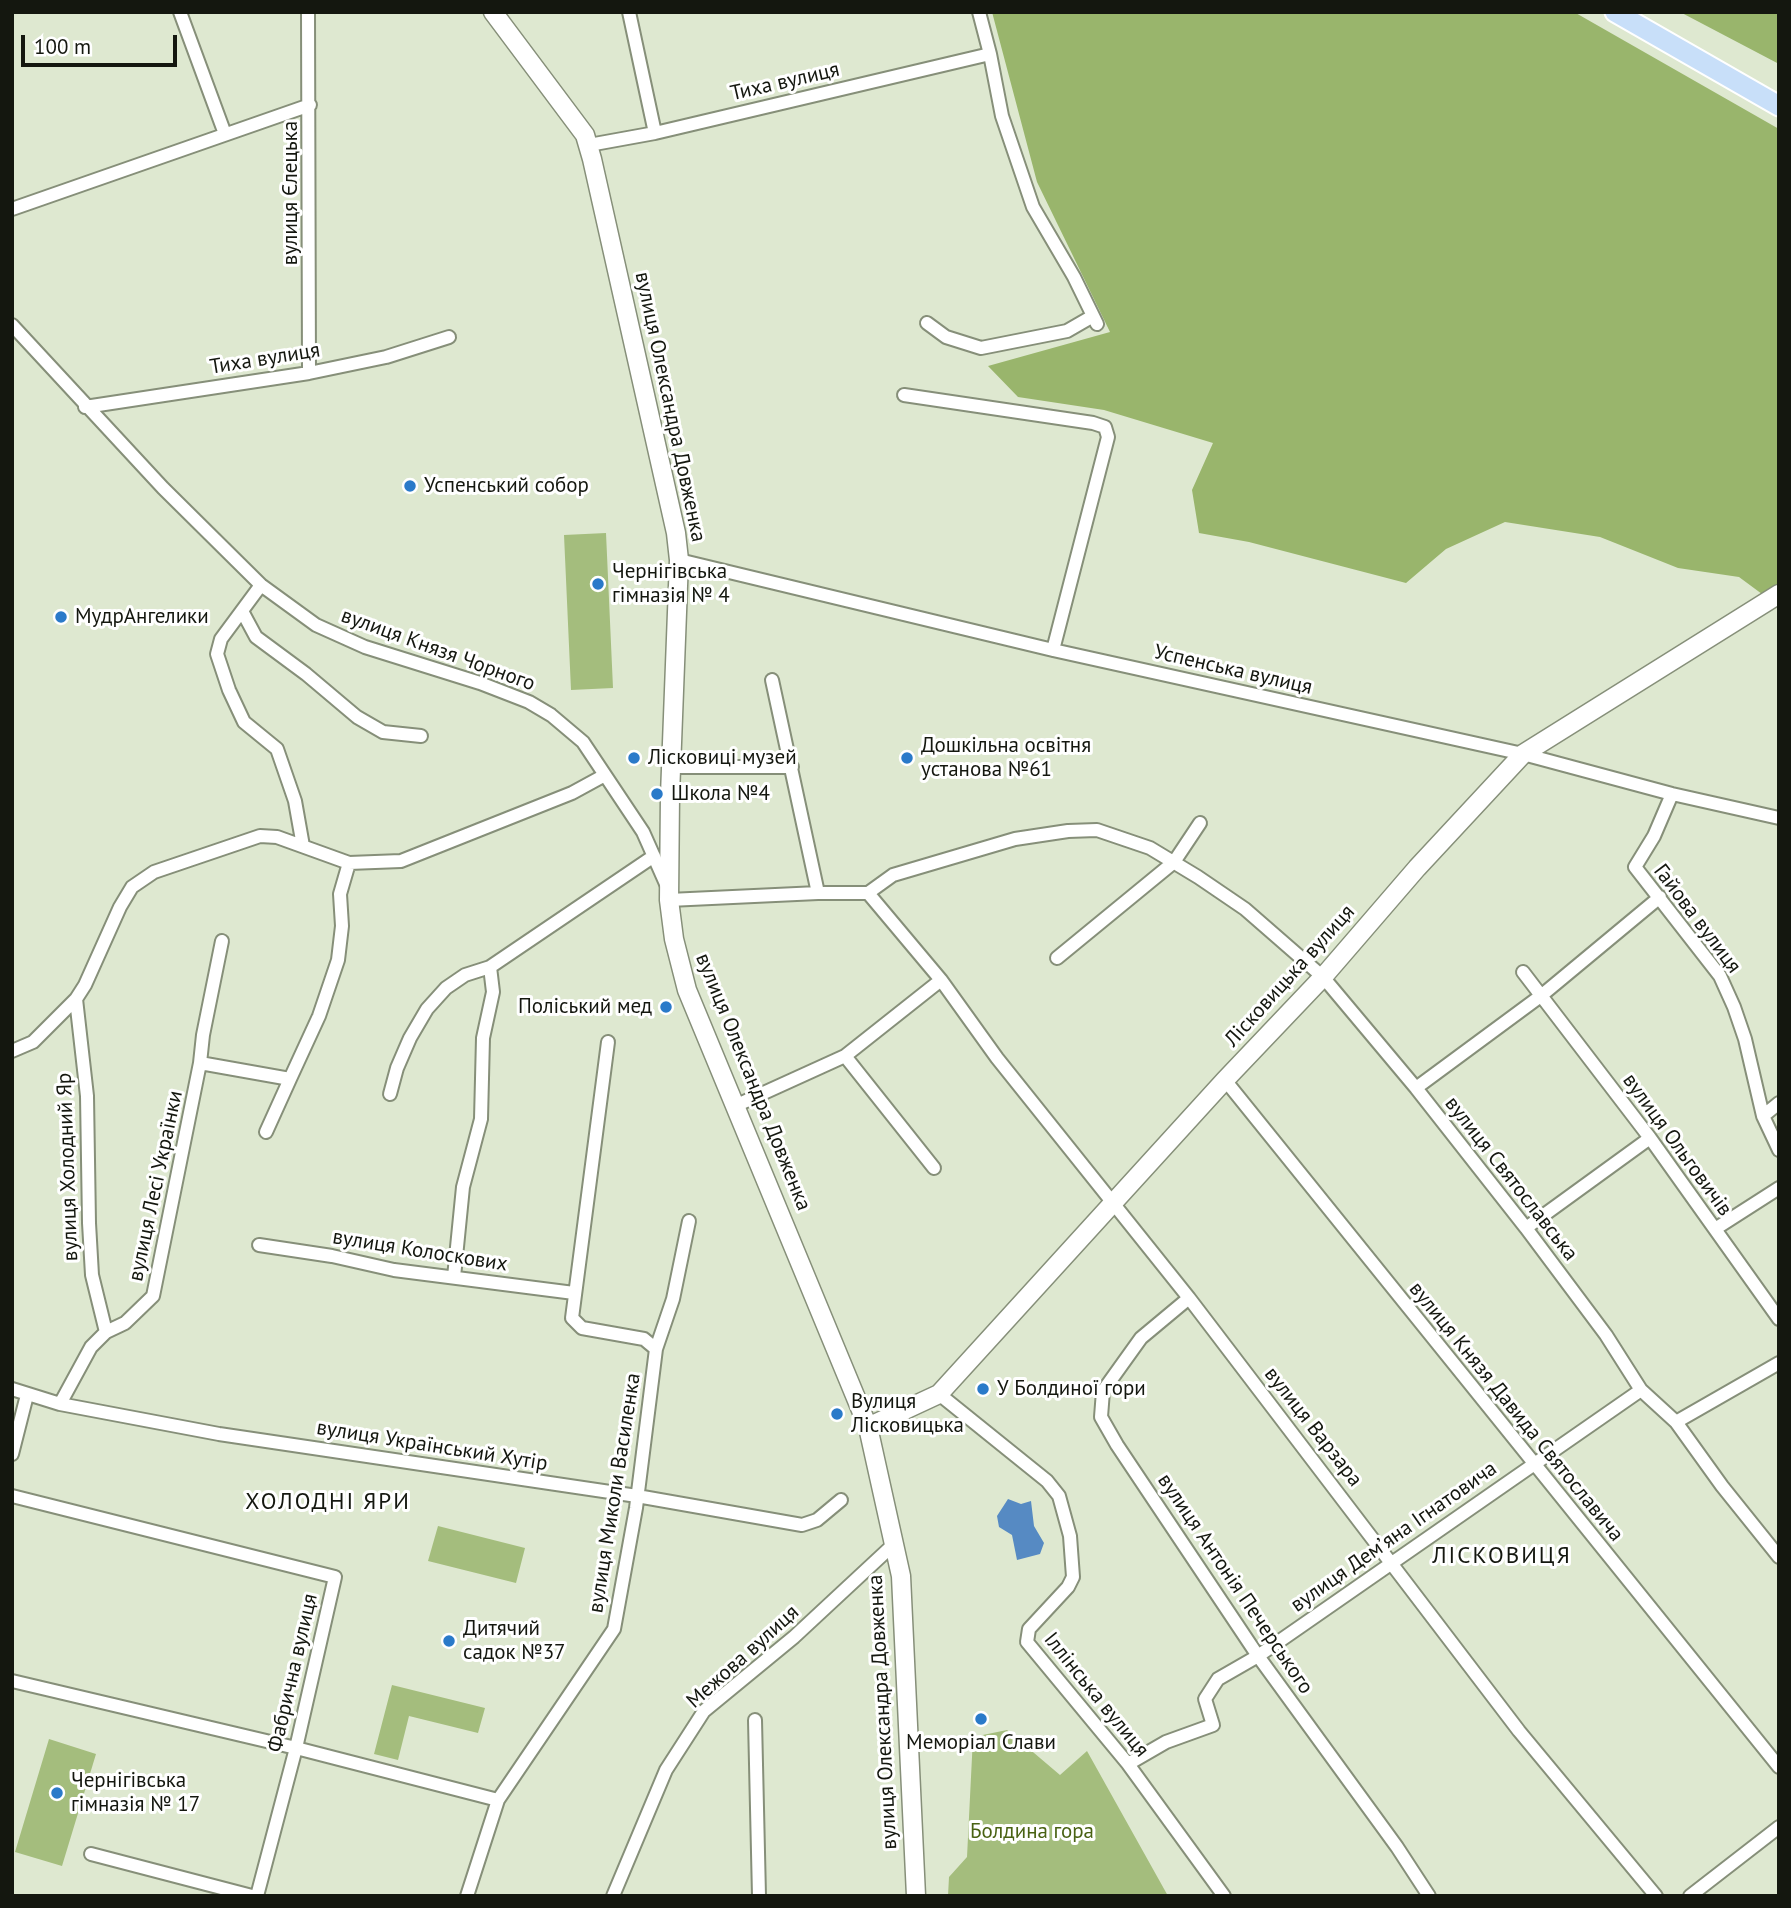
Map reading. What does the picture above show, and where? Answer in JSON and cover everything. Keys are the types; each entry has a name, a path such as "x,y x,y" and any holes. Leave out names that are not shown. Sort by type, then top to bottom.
{"main road":[{"name":"вулиця Олександра Довженка","path":"493,12 585,135 589,145 676,533 679,560 669,895 674,939 687,990 868,1427 901,1576 916,1896"},
{"path":"1615,12 1779,106"},
{"name":"Лісковицька вулиця","path":"868,1427 939,1394 1225,1080 1323,977 1417,868 1523,754 1779,594"}],"street":[{"path":"180,12 225,134"},
{"name":"вулиця Єлецька","path":"308,12 309,373"},
{"path":"629,12 655,132"},
{"path":"928,323 946,337 981,348 1067,331 1095,320 1074,277 1033,207 1002,116 979,12"},
{"name":"Тиха вулиця","path":"589,145 990,54"},
{"path":"12,209 310,105"},
{"name":"вулиця Князя Чорного","path":"12,325 163,488 261,585 316,625 365,647 480,683 529,702 583,742 643,832 669,895"},
{"name":"Тиха вулиця","path":"86,407 309,373 386,357 449,337"},
{"path":"904,395 1105,427 1108,437 1053,650"},
{"name":"Успенська вулиця","path":"679,560 1053,650 1523,754 1672,794 1779,818"},
{"path":"261,585 221,639 217,654 229,690 244,722 277,750 295,801 303,846"},
{"path":"242,611 256,637 306,674 356,717 383,732 421,736"},
{"path":"772,680 818,893"},
{"path":"671,767 792,767"},
{"path":"12,1051 33,1042 76,999 132,887 154,872 260,836 277,837 349,863 401,861 572,793 605,775"},
{"name":"Гайова вулиця","path":"1672,794 1654,836 1635,867 1720,976 1734,1006 1750,1056 1753,1081 1763,1116 1779,1150"},
{"path":"1057,958 1174,862 1200,823"},
{"name":"вулиця Святославська","path":"868,893 893,875 1015,839 1068,831 1097,830 1150,848 1245,909 1323,977 1416,1088 1606,1335 1641,1390 1676,1422 1722,1486 1779,1557"},
{"path":"390,1094 397,1068 410,1038 427,1009 446,988 465,975 490,967 654,856"},
{"path":"266,1132 319,1016 338,960 342,926 340,894 349,863"},
{"path":"669,895 868,893"},
{"name":"вулиця Варзара","path":"868,893 941,980 996,1058 1189,1298 1519,1731 1656,1896"},
{"path":"1416,1088 1542,995 1660,897"},
{"name":"вулиця Лесі Українки","path":"61,1405 91,1347 106,1332 125,1323 153,1296 201,1063 222,941"},
{"path":"454,1277 463,1187 481,1119 483,1038 493,992 490,967"},
{"name":"вулиця Ольговичів","path":"1523,972 1650,1138 1779,1319"},
{"path":"735,1106 845,1056 941,980"},
{"name":"вулиця Холодний Яр","path":"76,999 87,1096 92,1275 106,1332"},
{"name":"вулиця Миколи Василенка","path":"608,1042 572,1318 582,1328 645,1339 656,1349"},
{"path":"845,1056 934,1168"},
{"path":"201,1063 290,1079"},
{"name":"вулиця Князя Давида Святославича","path":"1225,1080 1779,1767"},
{"path":"1763,1116 1779,1103"},
{"path":"1526,1228 1650,1138"},
{"path":"1715,1229 1779,1188"},
{"name":"вулиця Миколи Василенка","path":"467,1896 498,1800 614,1629 637,1496 656,1349 673,1299 689,1221"},
{"name":"вулиця Колоскових","path":"259,1245 332,1256 394,1270 574,1293"},
{"name":"вулиця Антонія Печерського","path":"1189,1298 1141,1338 1103,1391 1101,1417 1258,1656 1397,1847 1429,1896"},
{"path":"1676,1422 1779,1363"},
{"name":"вулиця Український Хутір","path":"12,1389 61,1405 219,1434 637,1496 802,1525 817,1520 841,1500"},
{"name":"вулиця Демʼяна Ігнатовича","path":"1128,1764 1166,1742 1213,1725 1205,1699 1219,1679 1258,1656 1641,1390"},
{"name":"Іллінська вулиця","path":"939,1394 1047,1481 1059,1496 1070,1536 1073,1577 1068,1587 1029,1629 1027,1642 1128,1764 1224,1896"},
{"path":"12,1454 27,1395"},
{"name":"Фабрична вулиця","path":"12,1496 335,1577 296,1748 257,1896"},
{"name":"Межова вулиця","path":"613,1896 666,1770 704,1711 794,1637 893,1545"},
{"path":"12,1681 296,1748 498,1800"},
{"path":"755,1720 759,1896"},
{"path":"1690,1896 1779,1827"},
{"path":"91,1854 252,1896"}],"green space":[{"path":"992,12 1574,12 1779,129 1779,583 1762,594 1739,577 1678,568 1600,537 1505,522 1446,549 1406,583 1249,542 1199,533 1192,490 1213,443 1104,410 1018,397 988,366 1110,332 1037,182"},
{"path":"1680,12 1779,12 1779,64"},
{"path":"606,533 613,688 571,690 564,535"},
{"path":"438,1526 525,1548 516,1583 428,1561"},
{"path":"392,1685 485,1708 478,1733 409,1716 398,1760 374,1754"},
{"name":"Болдина гора","path":"1007,1730 1060,1775 1087,1751 1168,1896 948,1896 949,1877 967,1857 973,1737"},
{"name":"Чернігівська гімназія № 17","path":"49,1739 96,1754 62,1866 15,1852"}],"water":[{"path":"1008,1499 1021,1504 1031,1501 1034,1526 1044,1543 1040,1554 1017,1560 1012,1535 999,1527 997,1516"}],"place":[{"name":"Успенський собор","path":"410,486"},
{"name":"Чернігівська гімназія № 4","path":"598,584"},
{"name":"МудрАнгелики","path":"61,617"},
{"name":"Лісковиці музей","path":"634,758"},
{"name":"Дошкільна освітня установа №61","path":"907,758"},
{"name":"Школа №4","path":"657,794"},
{"name":"Поліський мед","path":"666,1007"},
{"name":"У Болдиної гори","path":"983,1389"},
{"name":"Вулиця Лісковицька","path":"837,1414"},
{"name":"Дитячий садок №37","path":"449,1641"},
{"name":"Меморіал Слави","path":"981,1719"},
{"name":"Чернігівська гімназія № 17","path":"57,1793"}],"district":[{"name":"ХОЛОДНІ ЯРИ","path":"328,1502"},
{"name":"ЛІСКОВИЦЯ","path":"1502,1556"}]}
